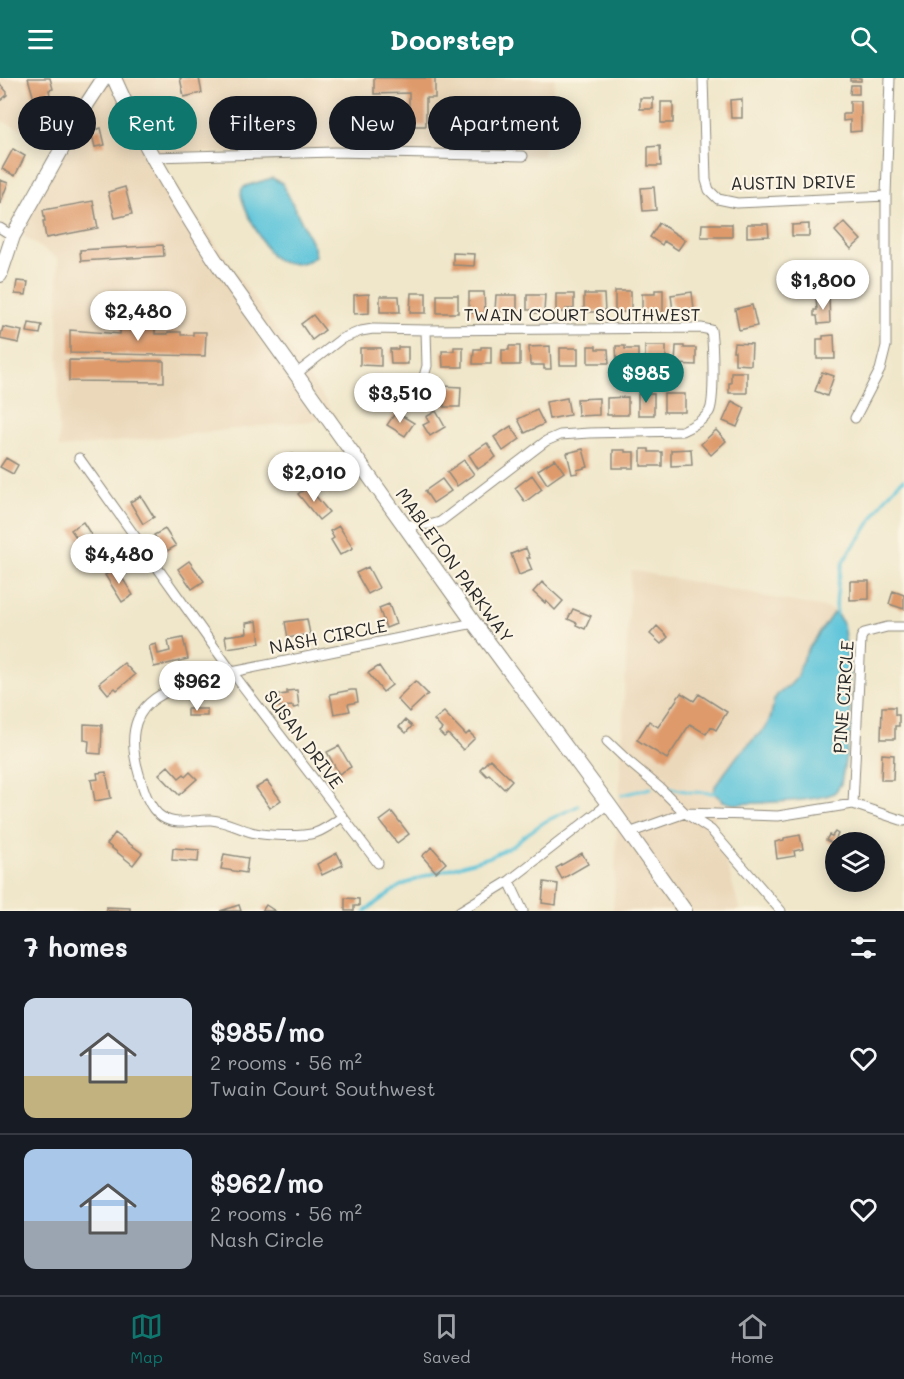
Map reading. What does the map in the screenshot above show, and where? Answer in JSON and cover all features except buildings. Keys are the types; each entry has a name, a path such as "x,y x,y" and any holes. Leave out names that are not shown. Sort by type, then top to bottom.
{"main road":[{"path":"0,275 13,236 104,78"},
{"name":"MABLETON PARKWAY","path":"114,78 153,157 185,214 221,269 474,623 685,911"}],"street":[{"name":"AUSTIN DRIVE","path":"703,78 705,171 709,190 718,199 737,203 886,196"},
{"path":"855,418 880,370 886,346 886,196 890,78"},
{"path":"153,157 334,152 523,156"},
{"path":"0,228 13,236"},
{"name":"TWAIN COURT SOUTHWEST","path":"296,374 341,339 373,329 701,328 711,330 710,411 701,420 682,431 560,435 546,441 440,522 404,525"},
{"path":"415,392 427,366 426,330"},
{"name":"SUSAN DRIVE","path":"79,458 232,672 378,863"},
{"name":"NASH CIRCLE","path":"342,817 315,833 300,836 254,833 214,820 174,822 160,816 147,797 135,758 136,721 143,709 159,694 197,681 474,623"},
{"name":"PINE CIRCLE","path":"853,804 861,638 864,633 886,627 904,627"},
{"path":"607,741 685,813 711,830 781,911"},
{"path":"460,911 509,881 608,804"},
{"path":"629,833 685,813 778,816 853,804 904,821"},
{"path":"509,881 523,911"}],"shaded area":[{"path":"0,78 555,78 552,96 428,96 428,150 544,150 543,156 152,152 337,418 59,448 58,259 22,235 61,150 96,150 96,96 18,96 18,127 0,120"},
{"path":"631,570 834,610 714,819 740,911 613,911"}],"water":[{"path":"272,178 282,183 314,247 315,256 306,262 294,264 281,262 272,256 244,204 241,196 242,189"},
{"path":"833,613 843,623 849,670 851,727 841,784 835,792 817,798 733,804 723,801 714,793 715,786 738,755 766,727 774,700 798,676 800,665 809,648"}],"waterway":[{"path":"836,614 838,582 845,560 884,500 904,479"},
{"path":"622,795 651,788"},
{"path":"671,788 714,793"},
{"path":"365,911 400,886 425,876 490,857 514,845 546,821 578,806"}]}
